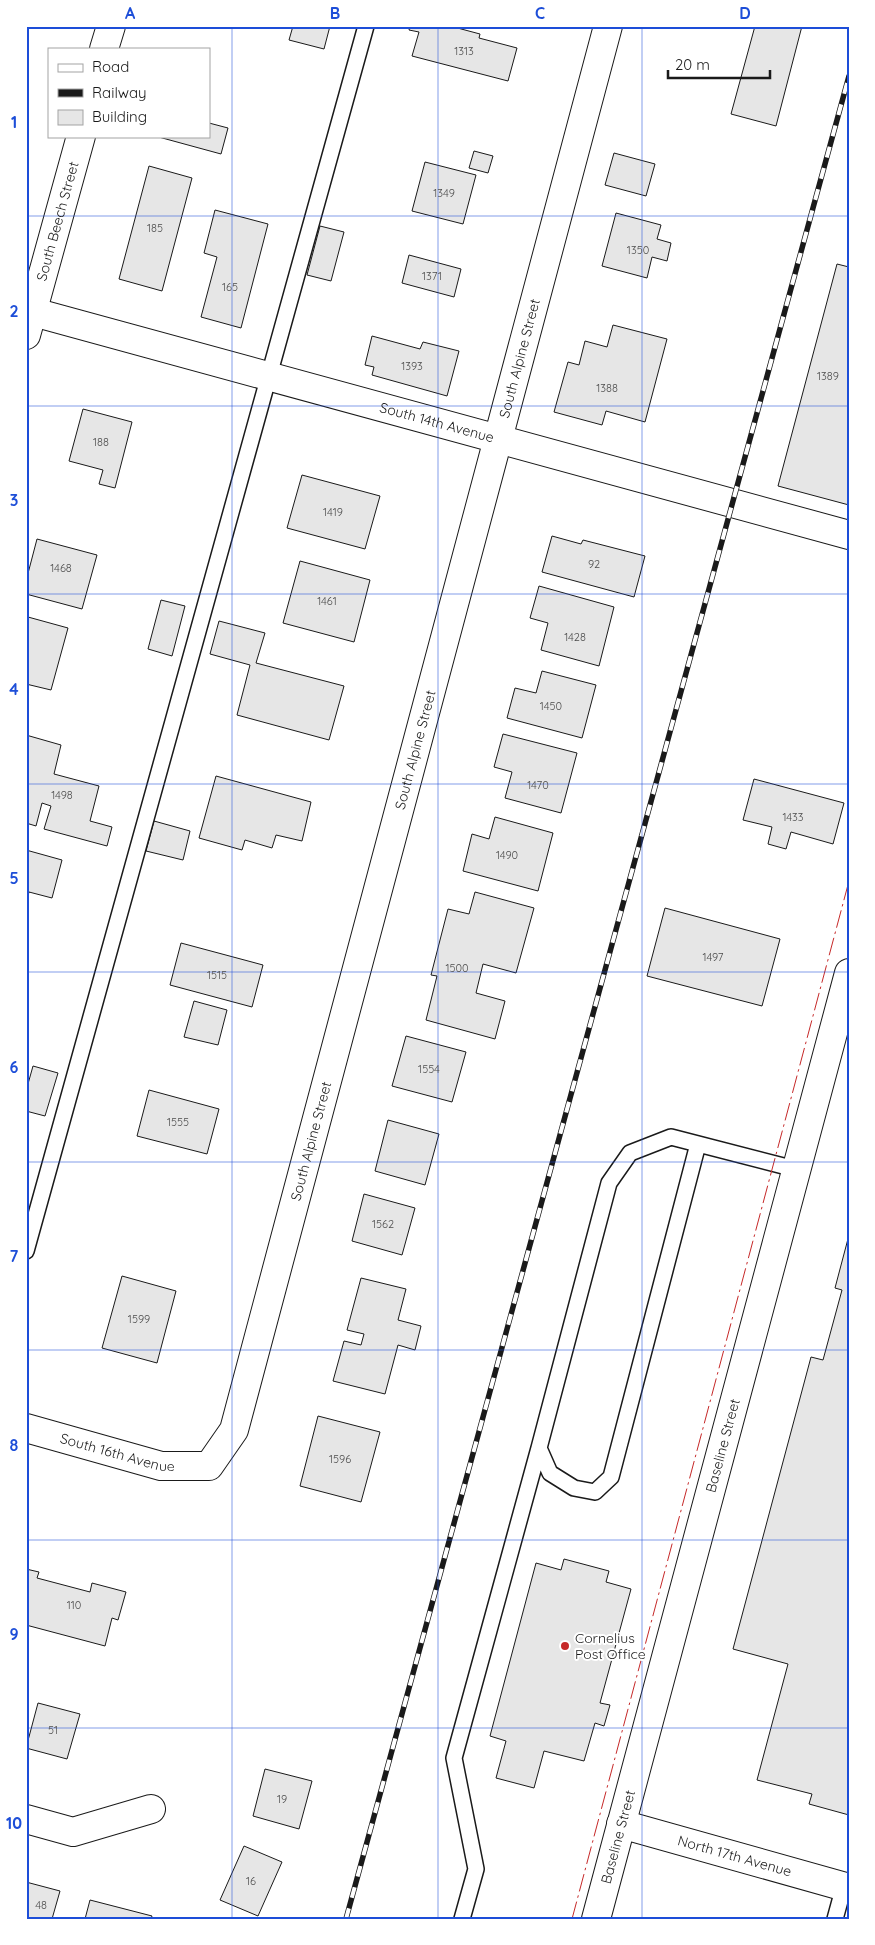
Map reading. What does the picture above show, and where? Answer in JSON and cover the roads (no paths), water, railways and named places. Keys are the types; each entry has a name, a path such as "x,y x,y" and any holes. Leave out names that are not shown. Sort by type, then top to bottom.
{"main road":[{"path":"104,48 111,26"},
{"name":"South Alpine Street","path":"209,1466 234,1430 608,26"},
{"name":"South Beech Street","path":"28,319 79,138"},
{"name":"South 14th Avenue","path":"28,319 268,376 849,534"},
{"name":"Baseline Street","path":"596,1919 795,1169 849,973"},
{"name":"South 16th Avenue","path":"26,1428 161,1466 209,1466"},
{"path":"26,1819 73,1832 152,1809"},
{"name":"North 17th Avenue","path":"620,1824 847,1887"}],"lane":[{"path":"26,1252 366,26"},
{"path":"462,1919 476,1869 454,1758 609,1183 630,1153 671,1137 795,1169"},
{"path":"539,1448 550,1473 574,1488 595,1492 612,1477 698,1144"},
{"path":"835,1919 847,1887"}],"railway":[{"path":"346,1919 849,76"}],"place":[{"name":"Cornelius Post Office","path":"565,1646"}]}
